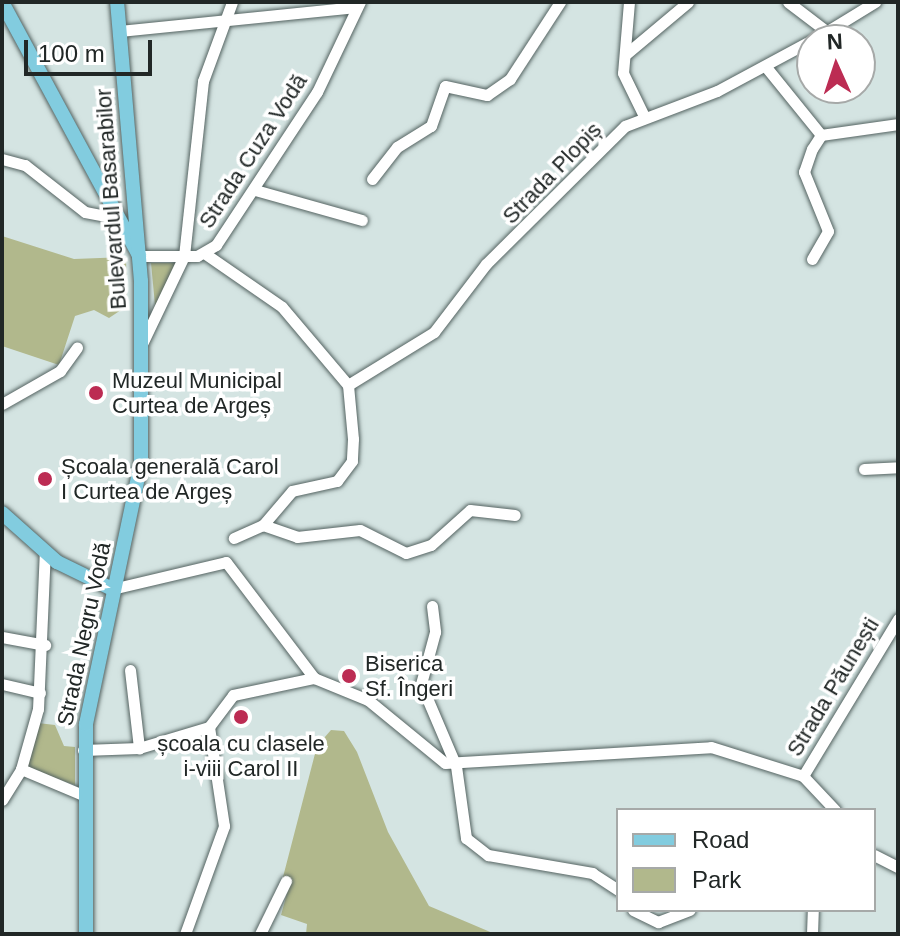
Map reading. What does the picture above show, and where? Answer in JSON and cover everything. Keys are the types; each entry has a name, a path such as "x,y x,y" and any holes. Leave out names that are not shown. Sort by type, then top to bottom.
{"main road":[{"path":"2,2 115,218 140,256"},
{"name":"Bulevardul Basarabilor","path":"117,2 140,256 142,344"},
{"name":"Strada Negru Vodă","path":"86,934 83,750 112,589 140,476 142,344"},
{"path":"2,513 45,551 112,589"}],"street":[{"path":"142,344 184,256 202,87 223,20 232,2"},
{"path":"372,179 403,142 431,126 445,86 487,95 510,79 560,2"},
{"path":"629,2 623,73 643,114"},
{"path":"626,54 688,2"},
{"path":"788,2 817,24"},
{"name":"Strada Plopiș","path":"838,24 875,2"},
{"path":"120,31 358,5"},
{"name":"Strada Cuza Vodă","path":"140,256 207,255 255,190 317,92 358,5"},
{"name":"Strada Plopiș","path":"348,385 434,332 486,264 643,114 766,67 796,49"},
{"path":"766,67 821,135"},
{"path":"821,135 898,124"},
{"path":"812,259 827,236 827,219 804,167 821,135"},
{"path":"2,159 25,165 85,212 115,218"},
{"path":"255,190 362,220"},
{"path":"207,255 282,307 348,385 353,454 346,472 332,484 292,491 263,525 234,538"},
{"path":"2,404 60,371 77,348"},
{"path":"864,469 898,467"},
{"path":"263,525 297,537 360,530 412,553 470,510 515,515"},
{"path":"2,800 21,769 40,693 45,645 45,551"},
{"path":"112,589 226,562 314,678 368,700 435,758 456,766 522,755 711,747 803,776 833,808"},
{"path":"432,606 435,632 421,684 456,766 460,826 476,849 592,873 616,889"},
{"name":"Strada Păunești","path":"803,776 898,619"},
{"path":"2,637 45,645"},
{"path":"130,670 139,748"},
{"path":"83,750 139,748 209,727 233,695 314,678"},
{"path":"2,684 40,693"},
{"path":"185,934 224,826 209,727"},
{"path":"21,769 83,795"},
{"path":"876,856 898,867"},
{"path":"260,934 286,881"},
{"path":"637,912 658,922 685,912"},
{"path":"812,934 813,912"}],"green space":[{"path":"2,236 74,259 126,257 127,306 109,318 94,310 75,316 59,365 2,346"},
{"path":"151,263 176,263 156,310 155,305"},
{"path":"38,723 55,725 64,746 75,747 75,785 24,767"},
{"path":"331,730 344,731 357,752 388,832 429,906 495,934 306,934 307,924 281,915 291,879 283,877 317,746"}],"place":[{"name":"Muzeul Municipal Curtea de Argeș","path":"96,393"},
{"name":"Școala generală Carol I Curtea de Argeș","path":"45,479"},
{"name":"Biserica Sf. Îngeri","path":"349,676"},
{"name":"școala cu clasele i-viii Carol II","path":"241,717"}]}
